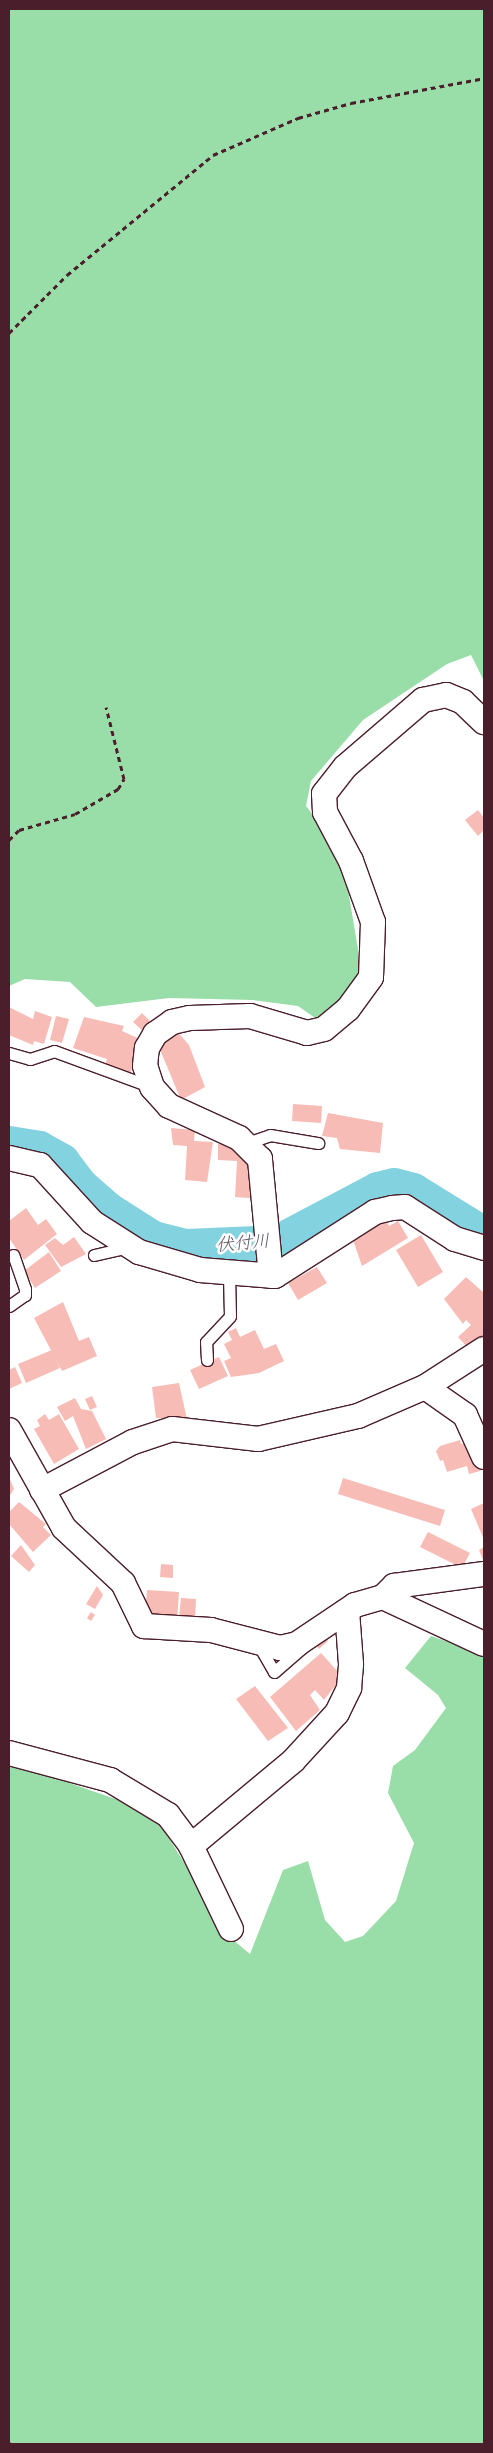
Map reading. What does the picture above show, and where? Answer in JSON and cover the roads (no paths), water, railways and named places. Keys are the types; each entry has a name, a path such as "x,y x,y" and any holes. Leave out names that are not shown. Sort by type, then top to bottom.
{"street":[{"path":"271,1276 260,1159 247,1143 180,1114 152,1087 145,1066 147,1048 155,1034 172,1022 232,1014 307,1033 324,1029 348,1010 371,977 373,922 352,861 326,817 324,794 345,767 423,700 446,695 463,702 484,722"},
{"path":"9,1158 40,1165 92,1222 131,1247 191,1268 229,1275 271,1276 375,1212 392,1208 405,1208 455,1239 484,1248"},
{"path":"42,1490 133,1442 172,1429 258,1439 358,1416 425,1387 484,1349"},
{"path":"425,1387 465,1415 484,1457"},
{"path":"9,1430 64,1528 123,1583 144,1626 204,1629 280,1648 308,1637 346,1611 383,1597 394,1586 409,1582 484,1574"},
{"path":"383,1597 484,1644"},
{"path":"191,1846 293,1761 338,1713 349,1688 351,1664 346,1611"},
{"path":"9,1753 133,1790 168,1815 191,1846 232,1929"}],"lane":[{"path":"9,1053 30,1059 54,1051 152,1087"},
{"path":"247,1143 270,1135 318,1143"},
{"path":"94,1255 131,1247"},
{"path":"9,1306 25,1295 26,1289 13,1255"},
{"path":"207,1360 206,1342 230,1316 229,1275"}],"waterway":[{"name":"伏付川","path":"9,1143 39,1148 62,1161 80,1185 109,1210 153,1238 186,1246 277,1242 377,1189 394,1185 413,1190 484,1234"}]}
